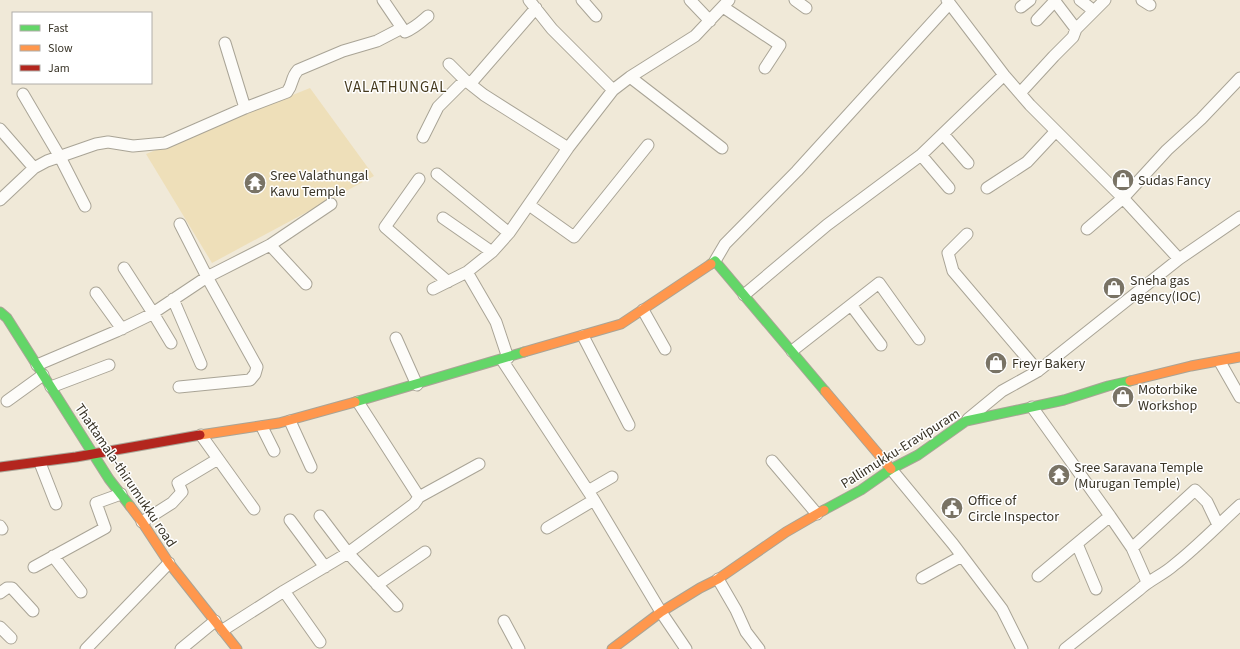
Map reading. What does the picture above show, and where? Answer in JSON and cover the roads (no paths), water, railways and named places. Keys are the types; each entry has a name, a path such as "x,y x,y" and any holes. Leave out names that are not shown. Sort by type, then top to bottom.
{"street":[{"path":"383,0 406,32 417,26 428,16"},
{"path":"582,0 596,16"},
{"path":"690,0 710,21"},
{"path":"795,0 806,8"},
{"path":"1080,0 1094,11"},
{"path":"1020,93 1073,37 1076,29 1105,0"},
{"path":"0,467 40,463 201,435 262,427 290,421 621,324 715,261 725,244 797,171 948,2 1004,75 1055,132 1123,198 1179,259"},
{"path":"1037,20 1052,2 1057,4 1076,29"},
{"path":"433,289 467,272 492,252 509,233 568,148 613,90 630,77 695,36 726,3 780,45 765,68"},
{"path":"423,136 438,107 468,81 532,4 552,29 613,90"},
{"path":"0,200 34,168 47,161 96,144 108,142 133,146 165,144 245,108 287,92 291,86 293,76 298,70 343,51 377,41 402,28"},
{"path":"225,43 245,108"},
{"path":"449,64 484,95 568,148"},
{"path":"744,295 827,225 921,155 1004,75"},
{"path":"630,77 722,148"},
{"path":"1087,229 1123,198 1167,150 1201,119 1240,78"},
{"path":"23,94 60,157 86,206"},
{"path":"0,129 34,168"},
{"path":"987,188 1027,162 1055,132"},
{"path":"943,134 968,163"},
{"path":"529,205 574,237 648,145"},
{"path":"921,155 949,188"},
{"path":"437,174 509,233"},
{"path":"419,179 385,227 448,282"},
{"path":"37,365 122,329 153,313 207,277 270,245 331,204"},
{"path":"966,421 1002,391 1038,370 1179,259 1240,217"},
{"path":"443,218 492,252"},
{"path":"179,387 250,380 255,374 257,367 207,277 180,224"},
{"path":"967,234 948,253 952,271 1038,370"},
{"path":"270,245 306,284"},
{"path":"715,261 891,469 962,556 1002,609 1022,649"},
{"path":"124,268 171,343"},
{"path":"467,272 496,322 505,359 686,649"},
{"path":"792,351 879,283 918,340"},
{"path":"96,293 122,329"},
{"path":"173,300 201,364"},
{"path":"851,305 881,345"},
{"path":"643,310 665,349"},
{"name":"Thattamala-thirumukku road","path":"0,312 7,318 52,387 92,454 142,522 169,563 215,621 224,630 237,649"},
{"path":"583,336 629,425"},
{"path":"396,338 417,385"},
{"name":"Pallimukku-Eravipuram","path":"612,649 662,612 718,579 786,532 861,490 891,469 918,455 966,421 1064,400 1108,386 1192,366 1220,362 1240,357"},
{"path":"1220,362 1240,397"},
{"path":"52,387 109,364"},
{"path":"7,401 43,375"},
{"path":"358,402 419,497"},
{"path":"1032,407 1132,548 1147,582"},
{"path":"290,421 311,467"},
{"path":"262,427 274,451"},
{"path":"201,435 254,510"},
{"path":"142,522 172,503 182,492 178,483 218,459"},
{"path":"772,461 817,514"},
{"path":"40,463 56,504"},
{"path":"224,630 284,591 348,553 414,504 419,497 479,464"},
{"path":"547,528 591,496 612,477"},
{"path":"1132,548 1195,490 1207,502 1218,525"},
{"path":"34,567 105,528 96,503 121,494"},
{"path":"1065,649 1133,595 1147,582 1168,570 1188,554 1240,505"},
{"path":"320,516 348,553 397,606"},
{"path":"1038,576 1110,516"},
{"path":"290,520 325,566"},
{"path":"1077,544 1096,588"},
{"path":"377,584 425,552"},
{"path":"53,556 81,592"},
{"path":"922,578 962,556"},
{"path":"86,649 169,563"},
{"path":"718,579 736,610 746,632 759,649"},
{"path":"0,593 7,588 12,588 33,611"},
{"path":"284,591 320,642"},
{"path":"181,649 215,621"},
{"path":"504,622 519,649"},
{"path":"0,627 10,638"}],"place":[{"name":"Sudas Fancy","path":"1123,180"},
{"name":"Sree Valathungal Kavu Temple","path":"255,183"},
{"name":"Sneha gas agency(IOC)","path":"1114,288"},
{"name":"Freyr Bakery","path":"996,363"},
{"name":"Motorbike Workshop","path":"1123,397"},
{"name":"Sree Saravana Temple (Murugan Temple)","path":"1059,475"},
{"name":"Office of Circle Inspector","path":"952,508"}],"district":[{"name":"VALATHUNGAL","path":"396,87"}]}
